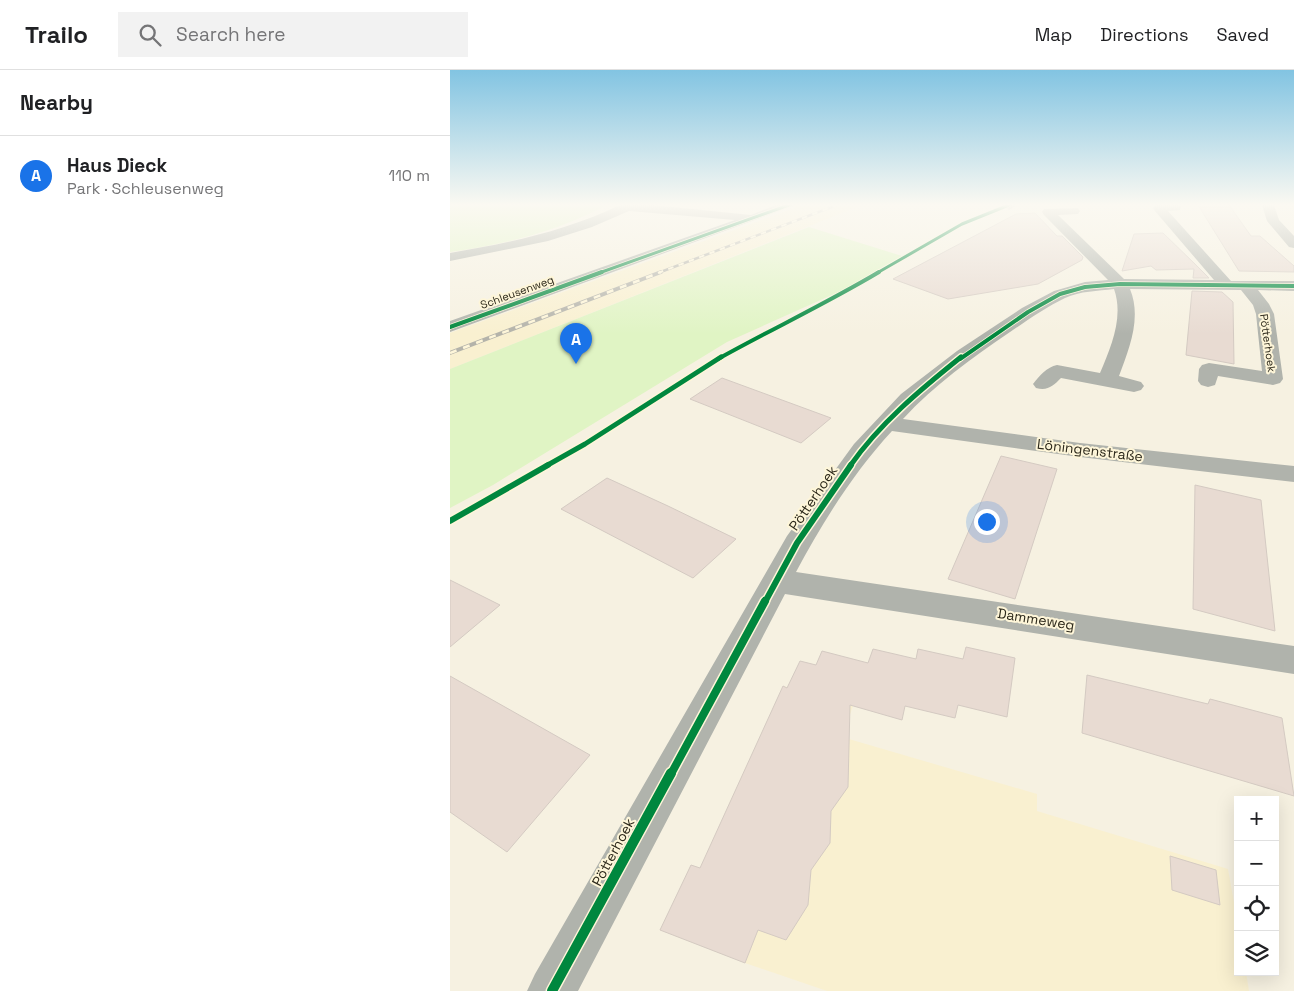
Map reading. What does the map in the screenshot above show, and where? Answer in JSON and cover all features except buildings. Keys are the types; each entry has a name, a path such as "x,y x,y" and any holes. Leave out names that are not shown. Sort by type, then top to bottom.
{"street":[{"path":"450,257 505,248"},
{"name":"Schleusenweg","path":"450,327 671,248"},
{"path":"1084,248 1120,284 1126,295 1124,338 1107,380"},
{"name":"Pötterhoek","path":"1199,248 1235,284 1261,304 1265,314 1273,380"},
{"name":"Pötterhoek","path":"552,991 704,709 797,544 862,449 930,381 1028,312 1060,294 1085,287 1120,284 1294,286"},
{"name":"Pötterhoek","path":"1208,381 1209,369 1294,383"},
{"path":"1043,384 1057,371 1134,386"},
{"name":"Löningenstraße","path":"886,423 1071,449 1294,474"},
{"name":"Dammeweg","path":"777,581 1294,660"}],"shaded area":[{"path":"684,248 754,248 450,369 450,333"},
{"path":"783,686 853,706 842,737 1037,794 1037,811 1228,869 1234,903 1234,976 1247,976 1249,991 827,991 745,963 660,930 691,865 700,868"}],"green space":[{"path":"450,248 473,248 450,252"},
{"path":"756,248 876,248 902,256 843,290 727,342 493,485 450,508 450,369"}],"railway":[{"path":"658,273 724,248"},
{"path":"450,353 661,272"}],"cycle path":[{"path":"450,327 670,248"},
{"path":"450,521 585,444 703,367 776,327 821,306 921,248"},
{"path":"552,991 797,543 862,449 909,399 964,355 1028,312 1060,294 1085,287 1120,284 1294,286"}],"place":[{"name":"Haus Dieck","path":"576,364"}]}
